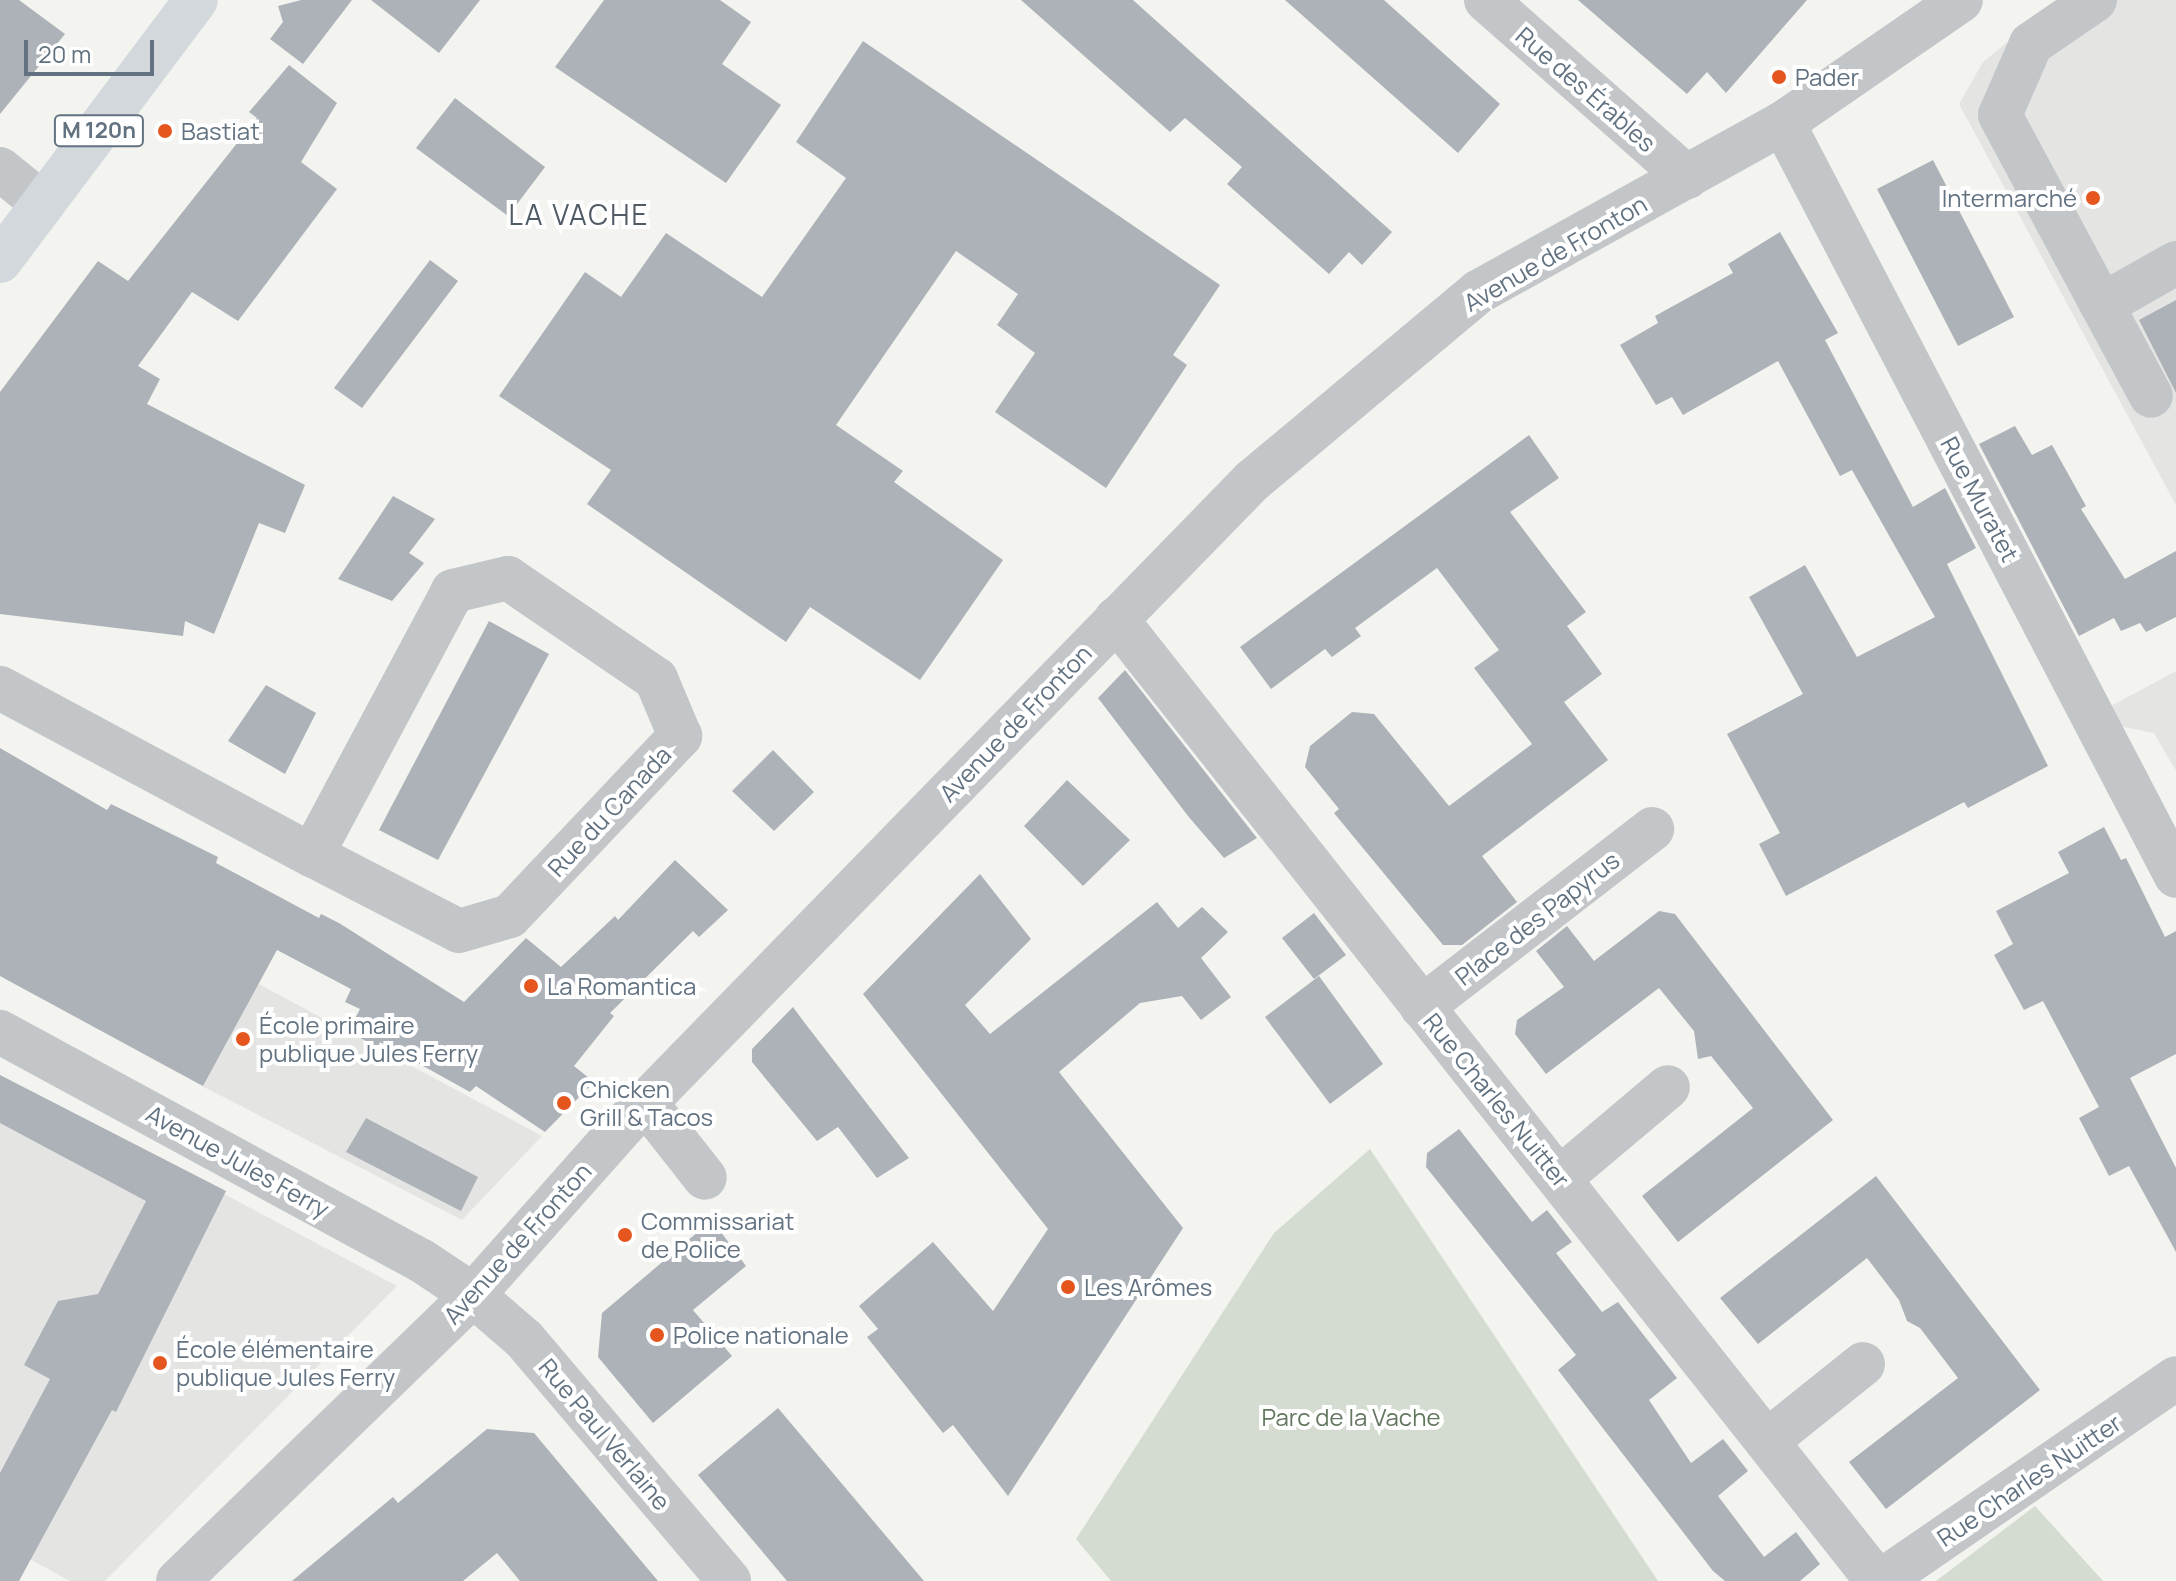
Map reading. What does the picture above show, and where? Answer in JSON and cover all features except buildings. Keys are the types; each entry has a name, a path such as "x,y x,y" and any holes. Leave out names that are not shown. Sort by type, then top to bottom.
{"main road":[{"name":"M 120n","path":"0,261 196,0"}],"street":[{"name":"Rue des Érables","path":"1486,0 1687,177"},
{"name":"Avenue de Fronton","path":"178,1581 473,1295 646,1103 1252,481 1478,292 1783,123 1961,0"},
{"path":"2095,0 2031,44 2000,115 2151,396"},
{"name":"Rue Muratet","path":"1783,123 2176,876"},
{"path":"0,169 43,204"},
{"path":"2102,305 2176,263"},
{"name":"Rue du Canada","path":"0,688 312,855 459,931 510,916 680,736 656,679 508,578 453,591 312,855"},
{"name":"Rue Charles Nuitter","path":"1116,619 1879,1581 2176,1378"},
{"name":"Place des Papyrus","path":"1422,1007 1652,829"},
{"name":"Avenue Jules Ferry","path":"0,1032 422,1261 473,1295"},
{"path":"1560,1178 1668,1087"},
{"path":"646,1103 705,1178"},
{"name":"Rue Paul Verlaine","path":"473,1295 524,1339 729,1581"},
{"path":"1767,1441 1863,1364"}],"shaded area":[{"name":"Intermarché","path":"2059,0 2176,0 2176,505 1959,104 1983,62"},
{"path":"2176,671 2176,771 2154,733 2114,725 2107,708"},
{"name":"École primaire publique Jules Ferry","path":"0,846 542,1136 462,1220 202,1086 0,976"},
{"name":"École élémentaire publique Jules Ferry","path":"0,1075 397,1286 105,1581 70,1581 0,1543"}],"green space":[{"name":"Parc de la Vache","path":"1370,1149 1658,1581 1111,1581 1076,1539 1274,1233"},
{"path":"2035,1506 2103,1581 1936,1581"}],"place":[{"name":"Pader","path":"1779,77"},
{"name":"Bastiat","path":"165,131"},
{"name":"Intermarché","path":"2093,198"},
{"name":"La Romantica","path":"531,986"},
{"name":"École primaire publique Jules Ferry","path":"243,1039"},
{"name":"Chicken Grill & Tacos","path":"564,1103"},
{"name":"Commissariat de Police","path":"625,1235"},
{"name":"Les Arômes","path":"1068,1287"},
{"name":"Police nationale","path":"657,1335"},
{"name":"École élémentaire publique Jules Ferry","path":"160,1363"}],"district":[{"name":"LA VACHE","path":"579,214"}]}
